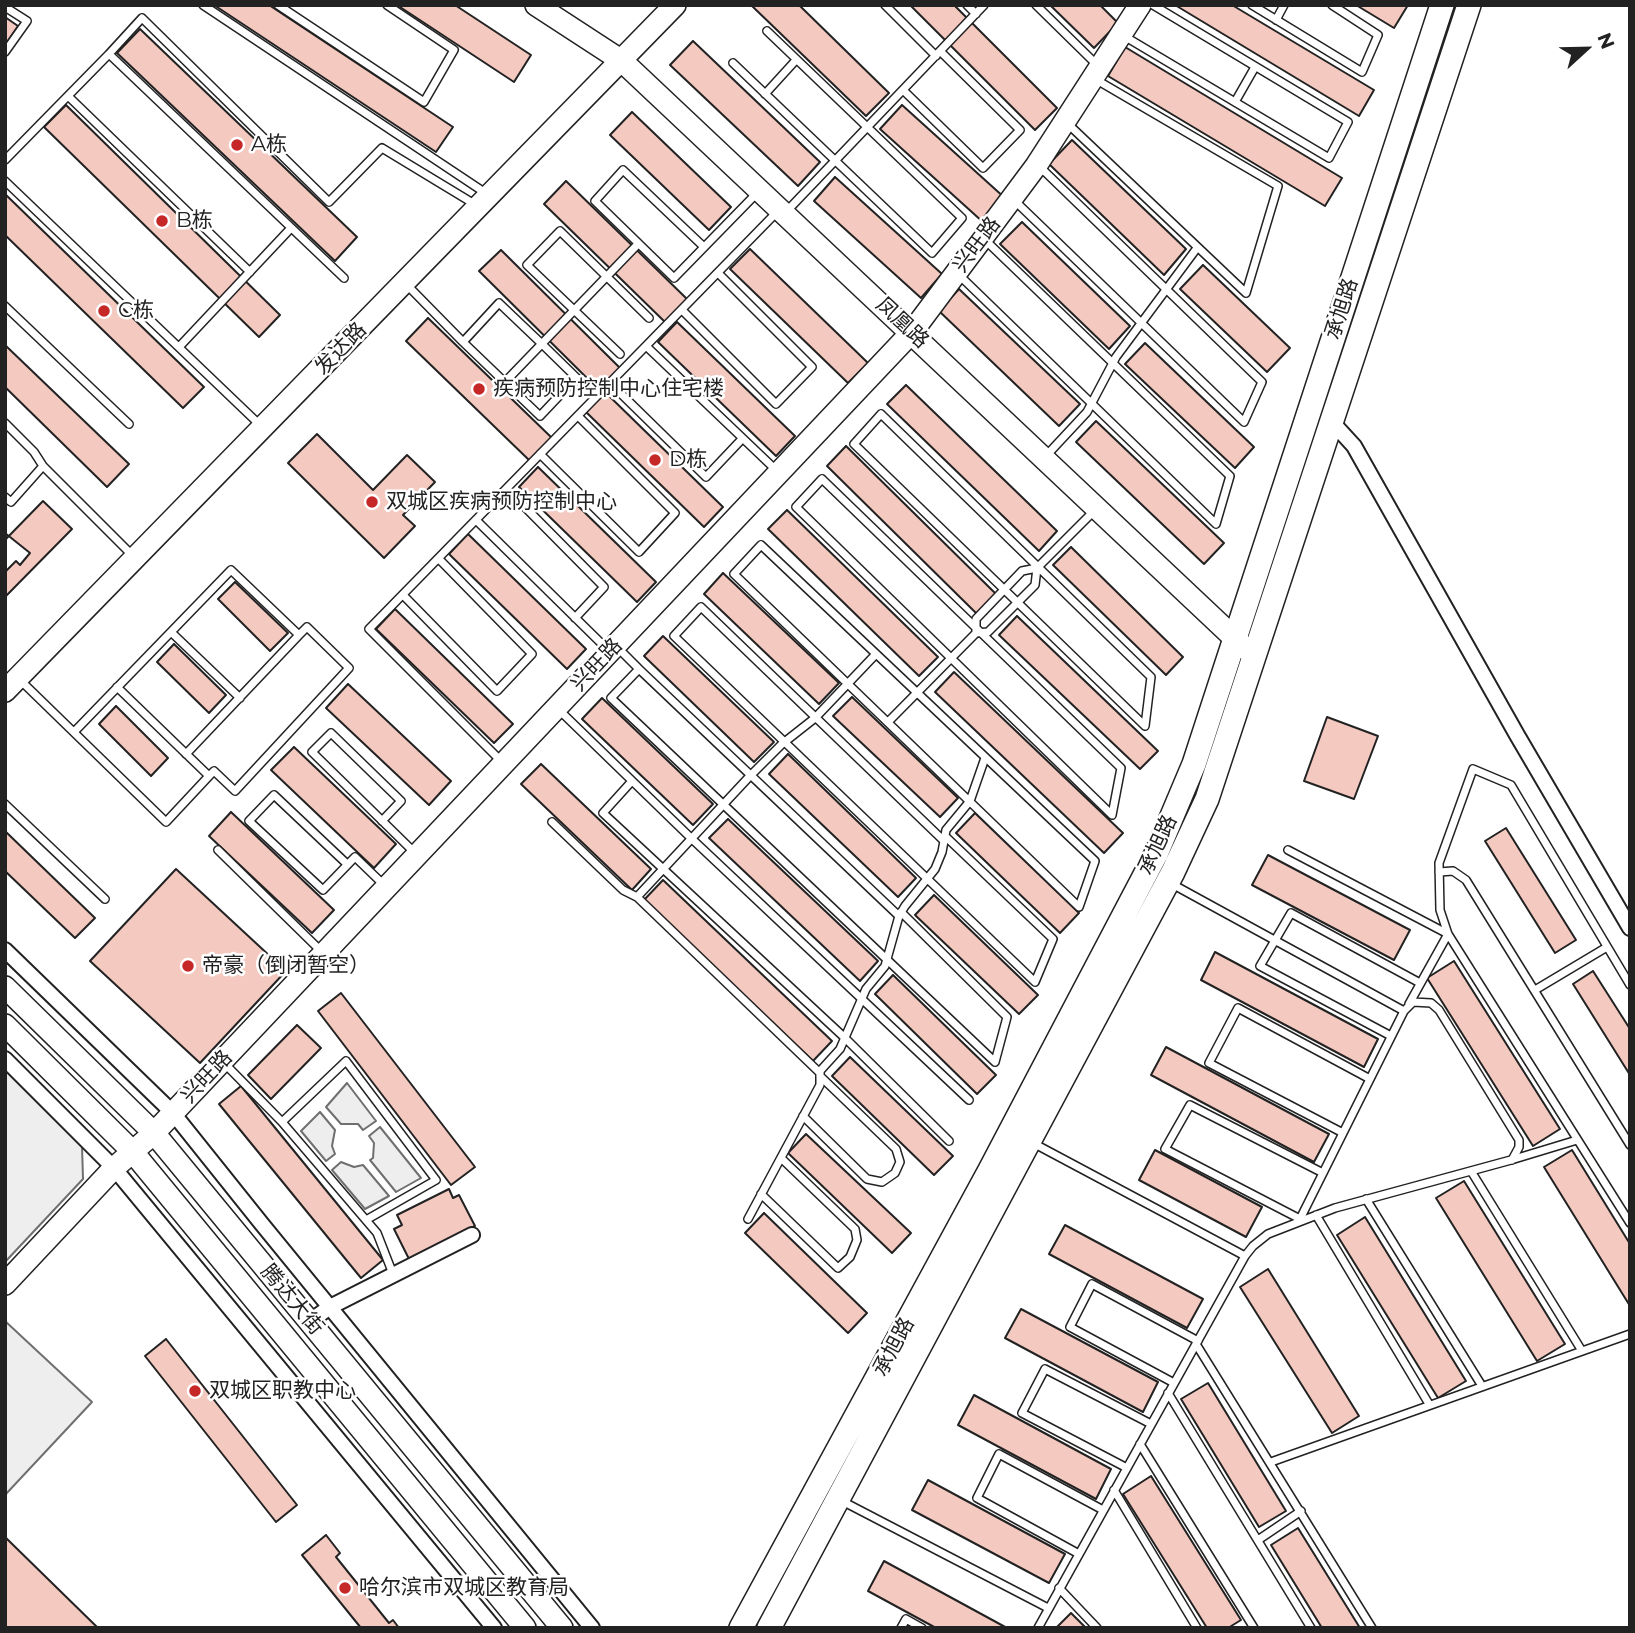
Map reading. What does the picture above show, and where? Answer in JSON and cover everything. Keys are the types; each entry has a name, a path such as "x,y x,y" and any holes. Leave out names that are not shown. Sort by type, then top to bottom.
{"main road":[{"name":"承旭路","path":"741,1628 996,1158 1156,854 1194,764 1441,5"},
{"name":"承旭路","path":"769,1628 1168,882 1207,799 1469,5"}],"street":[{"name":"凤凰路","path":"536,5 622,61 1254,657"},
{"name":"发达路","path":"11,684 675,5"},
{"name":"兴旺路","path":"5,1284 114,1168 154,1133 912,332 1037,164 1065,122 1093,69 1122,35 1140,5"},
{"path":"1332,422 1353,446 1630,928"},
{"path":"5,950 173,1113 592,1628"},
{"name":"腾达大街","path":"5,987 154,1133 562,1628"},
{"name":"腾达大街","path":"5,1025 132,1151 525,1628"},
{"path":"5,1059 114,1168 494,1628"},
{"path":"310,1322 330,1307 472,1235"}],"lane":[{"path":"203,5 485,202"},
{"path":"278,5 424,102 454,50 387,5"},
{"path":"885,5 1020,130 983,168 903,90"},
{"path":"967,5 976,14"},
{"path":"503,764 369,629 646,346 835,161 984,5"},
{"path":"1036,5 1093,69 1278,186 1246,293 1065,122"},
{"path":"1122,35 1329,158 1348,122 1153,5"},
{"path":"1252,5 1362,72 1378,35 1332,5"},
{"path":"1276,20 1284,5"},
{"path":"5,7 27,21 5,52"},
{"path":"5,160 142,18 329,202 382,148 485,202"},
{"path":"733,64 932,253 962,218 767,32"},
{"path":"109,54 344,278"},
{"path":"765,94 796,60"},
{"path":"1235,102 1255,67"},
{"path":"68,96 250,272"},
{"path":"1012,198 1244,422 1262,382 1037,164"},
{"path":"704,247 623,170 595,201 674,278 760,190"},
{"path":"5,181 263,428"},
{"path":"179,347 291,228"},
{"path":"620,354 527,265 560,231 649,318"},
{"path":"957,273 1216,524 1230,476 982,238"},
{"path":"504,383 638,244"},
{"path":"1044,458 1087,412 1113,363 1165,288 1197,248"},
{"path":"682,310 776,404 812,367 719,273"},
{"path":"405,283 540,416 576,377"},
{"path":"463,342 499,303 587,388"},
{"path":"5,306 129,424"},
{"path":"646,346 779,473"},
{"path":"610,383 706,477 742,439"},
{"path":"881,415 1038,567 1151,677 1145,726 853,444 881,415"},
{"path":"540,454 639,552 676,513 578,416"},
{"path":"5,424 135,558"},
{"path":"5,497 10,502 43,466"},
{"path":"822,479 978,631 1121,768 1112,815 796,507 822,479"},
{"path":"507,489 604,587 575,618"},
{"path":"978,631 976,619 1022,571 1038,567 1097,508"},
{"path":"476,520 575,618 639,669 1007,1017 995,1062 611,698 639,669"},
{"path":"761,545 876,654 1095,862 1079,907 734,574 761,545"},
{"path":"403,595 497,691 532,654 439,559"},
{"path":"978,631 988,632 1035,585 1038,567"},
{"path":"74,732 231,570 299,635"},
{"path":"701,607 816,717 1053,939 1035,982 674,636 701,607"},
{"path":"11,684 74,732 166,822 214,771 235,791 349,668 307,627 186,754"},
{"path":"888,722 978,631"},
{"path":"171,632 240,698"},
{"path":"637,897 751,775 816,717 876,654"},
{"path":"117,687 209,776"},
{"path":"557,707 691,839 968,1100"},
{"path":"382,821 401,801 331,733 312,752 382,821 417,855"},
{"path":"748,1219 820,1085 820,1074 840,1049 866,989 885,966 900,914 928,878 942,852 946,830 970,801 985,758"},
{"path":"1630,985 1511,785 1473,769 1439,863 1440,910 1448,934 1630,1223"},
{"path":"632,781 603,813 845,1038 950,1141"},
{"path":"347,864 274,795 249,821 323,890 355,857 387,887"},
{"path":"5,804 105,899"},
{"path":"552,821 623,890 637,897 896,1149 900,1162 895,1173 882,1182 867,1179 803,1116"},
{"path":"218,850 324,954"},
{"path":"1288,850 1448,934"},
{"path":"1439,872 1453,871 1466,880 1630,1145"},
{"path":"1168,882 1406,1007 1422,1001 1431,1003 1439,1010 1519,1140 1519,1147 1511,1160"},
{"path":"1391,1035 1260,966 1291,913 1420,983"},
{"path":"1299,1220 1391,1035 1448,934"},
{"path":"1535,990 1606,947"},
{"path":"1343,1133 1209,1063 1238,1008 1370,1079"},
{"path":"222,1061 282,1122 377,1233 393,1274"},
{"path":"282,1122 346,1061 436,1180 366,1220"},
{"path":"1299,1220 1165,1149 1190,1105 1323,1173"},
{"path":"1038,1628 1245,1256 1268,1234 1299,1220 1366,1199 1577,1140"},
{"path":"1030,1141 1245,1256"},
{"path":"761,1194 838,1268 850,1257 857,1240 855,1229 781,1158"},
{"path":"1471,1171 1582,1351"},
{"path":"1366,1199 1482,1386"},
{"path":"1315,1215 1429,1404"},
{"path":"1174,1383 1070,1327 1092,1284 1197,1342 1372,1628"},
{"path":"1271,1462 1630,1335"},
{"path":"1127,1468 1022,1413 1045,1369 1151,1424"},
{"path":"1168,1393 1311,1628"},
{"path":"1140,1444 1253,1627"},
{"path":"1079,1554 977,1499 999,1454 1103,1510"},
{"path":"1114,1490 1198,1628"},
{"path":"838,1499 1048,1608"},
{"path":"1258,1540 1301,1511"},
{"path":"1059,1588 1097,1628"},
{"path":"901,1628 906,1619 922,1628"}],"shaded area":[{"path":"5,1069 82,1146 83,1179 5,1262"},
{"path":"347,1083 376,1121 363,1130 358,1124 341,1124 326,1107"},
{"path":"320,1112 335,1130 332,1146 335,1154 326,1161 301,1131"},
{"path":"380,1127 421,1178 396,1192 370,1160 373,1158 374,1143 369,1136"},
{"path":"341,1162 354,1167 363,1165 389,1196 365,1209 332,1170"},
{"path":"5,1321 92,1402 5,1495"}],"building":[{"path":"214,5 269,5 453,127 436,152"},
{"path":"397,5 455,5 531,55 514,82"},
{"path":"751,5 799,5 889,93 866,116"},
{"path":"910,5 954,5 1057,108 1035,130"},
{"path":"1050,5 1100,5 1118,23 1094,48"},
{"path":"1175,5 1232,5 1374,90 1359,116"},
{"path":"1356,5 1408,5 1394,28"},
{"path":"5,17 18,26 5,45"},
{"name":"A栋","path":"140,29 357,237 335,261 117,53"},
{"path":"693,41 820,162 798,186 670,65"},
{"path":"1125,47 1342,178 1325,206 1108,76"},
{"name":"B栋","path":"66,105 280,315 259,337 44,127"},
{"path":"902,105 1006,199 984,223 880,129"},
{"path":"632,112 731,207 709,230 610,135"},
{"path":"1072,140 1186,249 1164,275 1049,164"},
{"path":"835,177 942,274 921,298 814,201"},
{"path":"566,181 688,300 666,323 544,204"},
{"name":"C栋","path":"5,194 204,387 183,408 5,235"},
{"path":"1022,222 1130,326 1109,349 1000,244"},
{"path":"750,249 868,363 848,383 730,269"},
{"path":"501,250 621,369 600,391 479,271"},
{"path":"1203,265 1290,348 1267,372 1180,289"},
{"path":"959,289 1080,404 1059,426 939,311"},
{"name":"疾病预防控制中心住宅楼","path":"428,318 552,438 530,461 406,341"},
{"path":"677,322 795,436 776,456 658,342"},
{"path":"1145,343 1254,447 1235,468 1125,364"},
{"path":"5,345 129,464 107,487 5,387"},
{"path":"906,385 1057,531 1039,551 887,404"},
{"name":"D栋","path":"605,392 723,507 704,527 586,412"},
{"path":"1096,421 1224,543 1204,564 1076,442"},
{"name":"双城区疾病预防控制中心","path":"317,434 373,490 407,455 435,482 403,515 415,526 384,558 288,463"},
{"path":"846,446 996,594 977,614 827,466"},
{"path":"538,467 656,582 637,602 519,487"},
{"path":"43,501 72,529 5,597 5,540"},
{"path":"787,510 938,657 919,676 768,529"},
{"path":"5,533 30,553 20,565 16,561 5,572"},
{"path":"468,534 586,649 567,669 449,554"},
{"path":"1071,547 1183,657 1166,675 1053,565"},
{"path":"723,573 839,683 819,704 704,594"},
{"path":"235,582 288,633 270,651 218,599"},
{"path":"395,609 513,724 494,743 376,629"},
{"path":"1017,616 1158,751 1140,769 999,635"},
{"path":"663,636 774,742 754,762 644,656"},
{"path":"174,644 226,695 209,713 157,662"},
{"path":"954,672 1123,833 1104,853 935,692"},
{"path":"348,684 451,781 429,805 326,708"},
{"path":"852,697 958,798 940,817 833,716"},
{"path":"602,698 713,804 693,825 582,719"},
{"path":"116,706 168,758 151,776 99,724"},
{"path":"1327,717 1378,736 1354,799 1304,781"},
{"path":"294,747 396,844 374,868 271,770"},
{"path":"788,754 916,878 898,897 769,774"},
{"path":"541,764 651,869 632,890 521,784"},
{"path":"231,812 334,910 312,933 209,836"},
{"path":"975,813 1079,913 1060,933 956,833"},
{"path":"728,819 878,961 860,981 709,838"},
{"path":"1506,828 1576,940 1555,953 1485,841"},
{"path":"5,831 95,918 75,938 5,871"},
{"path":"1268,855 1410,930 1394,960 1252,885"},
{"name":"帝豪（倒闭暂空）","path":"176,869 286,971 200,1063 90,961"},
{"path":"663,880 832,1041 813,1061 644,900"},
{"path":"934,895 1038,995 1019,1014 915,915"},
{"path":"1215,952 1378,1039 1364,1067 1201,980"},
{"path":"1454,961 1560,1129 1533,1146 1427,978"},
{"path":"1593,971 1630,1029 1630,1075 1573,984"},
{"path":"893,975 996,1075 977,1094 875,994"},
{"path":"341,993 475,1167 451,1185 318,1011"},
{"path":"297,1025 321,1048 271,1099 248,1075"},
{"path":"1166,1047 1329,1134 1314,1162 1151,1075"},
{"path":"850,1057 953,1156 934,1175 832,1076"},
{"path":"241,1086 383,1260 361,1278 219,1104"},
{"path":"806,1134 911,1233 892,1253 788,1153"},
{"path":"1155,1150 1262,1207 1246,1237 1139,1180"},
{"path":"1572,1150 1630,1244 1630,1306 1544,1167"},
{"path":"1464,1181 1565,1344 1537,1361 1436,1198"},
{"path":"449,1189 453,1198 459,1195 475,1226 409,1259 394,1229 402,1225 397,1215"},
{"path":"764,1213 867,1313 848,1333 745,1233"},
{"path":"1365,1217 1466,1381 1438,1398 1337,1235"},
{"path":"1065,1225 1203,1299 1187,1328 1049,1254"},
{"path":"1268,1269 1359,1416 1332,1433 1240,1287"},
{"path":"1021,1309 1158,1382 1143,1412 1005,1338"},
{"path":"166,1339 297,1505 276,1522 145,1356"},
{"path":"1208,1383 1286,1511 1259,1527 1181,1399"},
{"path":"974,1395 1111,1469 1096,1499 958,1425"},
{"path":"1151,1476 1241,1620 1228,1628 1207,1628 1123,1494"},
{"path":"928,1480 1065,1554 1049,1583 912,1510"},
{"path":"1298,1528 1360,1628 1322,1628 1271,1545"},
{"name":"哈尔滨市双城区教育局","path":"326,1535 340,1553 336,1557 389,1623 393,1620 399,1628 361,1628 302,1555"},
{"path":"5,1537 98,1628 5,1628"},
{"path":"884,1561 1007,1628 936,1628 868,1591"},
{"path":"1071,1613 1086,1628 1056,1628"}],"place":[{"name":"A栋","path":"237,145"},
{"name":"B栋","path":"162,221"},
{"name":"C栋","path":"104,311"},
{"name":"疾病预防控制中心住宅楼","path":"479,389"},
{"name":"D栋","path":"655,460"},
{"name":"双城区疾病预防控制中心","path":"372,502"},
{"name":"帝豪（倒闭暂空）","path":"188,966"},
{"name":"双城区职教中心","path":"195,1391"},
{"name":"哈尔滨市双城区教育局","path":"345,1588"}]}
